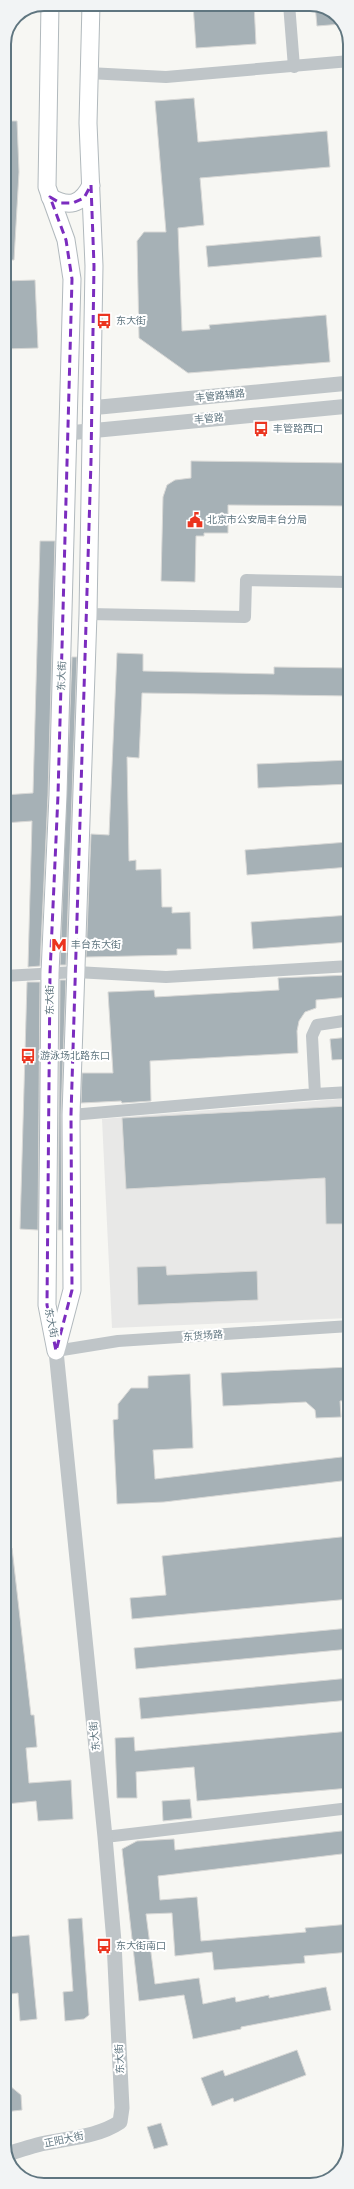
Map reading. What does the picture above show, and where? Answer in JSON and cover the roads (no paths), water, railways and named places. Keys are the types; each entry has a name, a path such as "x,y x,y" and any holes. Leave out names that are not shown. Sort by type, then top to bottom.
{"main road":[{"name":"东大街","path":"50,11 47,187 66,240 72,279 58,788 50,974 47,1305 56,1351"},
{"name":"东大街","path":"56,1351 72,1290 71,1115 88,614 90,408 94,266 88,73 91,11"},
{"path":"50,197 60,203 73,203 84,198 91,185"}],"street":[{"path":"290,11 294,66"},
{"path":"88,73 166,77 343,62"},
{"name":"丰管路辅路","path":"90,408 343,385"},
{"name":"丰管路","path":"68,433 343,407"},
{"path":"88,614 245,617 246,580 343,582"},
{"path":"11,976 76,972 166,977 343,966"},
{"path":"315,1094 312,1036 317,1025 343,1021"},
{"path":"71,1115 343,1092"},
{"name":"东货场路","path":"56,1351 118,1341 343,1326"},
{"name":"东大街","path":"56,1351 106,1837 115,1950 122,2108 120,2122"},
{"path":"106,1837 343,1809"},
{"name":"正阳大街","path":"12,2152 36,2145 100,2132 120,2122"}],"place":[{"name":"东大街","path":"104,321"},
{"name":"丰管路西口","path":"261,429"},
{"name":"北京市公安局丰台分局","path":"195,520"},
{"name":"丰台东大街","path":"59,945"},
{"name":"游泳场北路东口","path":"28,1056"},
{"name":"东大街南口","path":"104,1946"}]}
